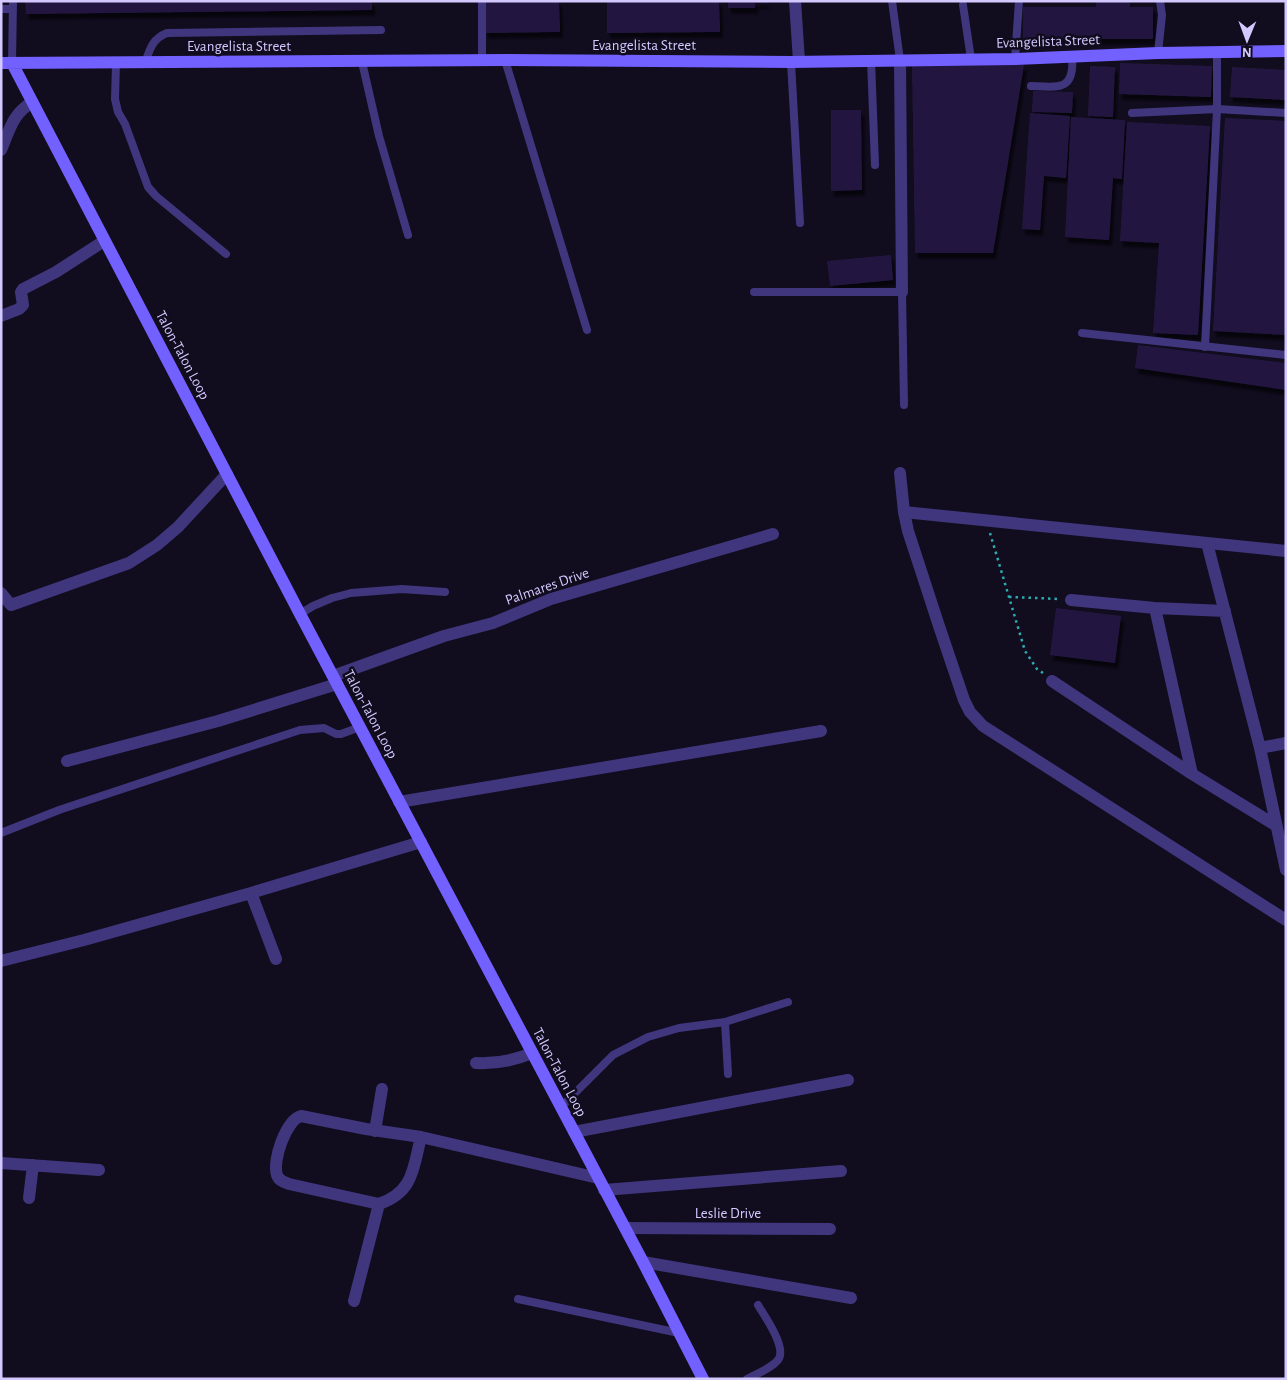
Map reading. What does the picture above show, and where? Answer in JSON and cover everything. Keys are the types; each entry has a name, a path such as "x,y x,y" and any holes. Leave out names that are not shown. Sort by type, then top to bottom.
{"street":[{"path":"795,1 795,61"},
{"name":"Evangelista Street","path":"7,63 1015,59 1158,53 1286,51"},
{"path":"900,60 902,292"},
{"name":"Talon-Talon Loop","path":"7,63 32,102 703,1379"},
{"path":"1,150 16,116 21,109 32,102"},
{"path":"1,316 23,306 21,292 23,289 56,272 104,241"},
{"path":"900,473 904,512 911,541 964,700 970,712 983,726 1286,920"},
{"path":"1,593 6,607 129,562 157,545 178,527 227,474"},
{"path":"904,512 1285,552"},
{"name":"Palmares Drive","path":"66,760 218,721 335,680 444,636 492,623 551,599 773,534"},
{"path":"1207,543 1260,748 1286,870"},
{"path":"1071,600 1154,608 1225,611"},
{"path":"1154,608 1192,774"},
{"path":"1052,681 1192,774 1275,825"},
{"path":"400,802 821,731"},
{"path":"1260,748 1286,743"},
{"path":"1,961 84,940 251,893 421,842"},
{"path":"251,893 276,959"},
{"path":"476,1063 494,1064 512,1061 532,1053"},
{"path":"574,1132 848,1080"},
{"path":"375,1131 382,1089"},
{"path":"421,1137 410,1180 393,1199 379,1204 289,1184 281,1181 277,1176 276,1169 281,1144 291,1122 297,1117 308,1117 375,1131 421,1137 601,1184 841,1171"},
{"path":"1,1163 99,1170"},
{"path":"29,1198 33,1165"},
{"path":"354,1301 379,1204"},
{"name":"Leslie Drive","path":"625,1228 830,1230"},
{"path":"643,1262 851,1298"}],"lane":[{"path":"482,1 482,61"},
{"path":"892,1 900,60"},
{"path":"1015,59 1019,1"},
{"path":"1158,53 1162,15 1160,1"},
{"path":"1,9 13,5 7,63"},
{"path":"963,5 971,59"},
{"path":"145,63 150,46 157,37 167,34 381,30"},
{"path":"1205,347 1217,109 1216,52"},
{"path":"1031,86 1050,87 1069,82 1072,77 1072,56"},
{"path":"505,60 587,330"},
{"path":"871,60 875,165"},
{"path":"795,61 800,223"},
{"path":"362,62 379,136 408,235"},
{"path":"116,63 115,99 118,112 125,124 148,187 156,196 226,254"},
{"path":"1132,113 1217,109 1286,113"},
{"path":"754,292 902,292 904,405"},
{"path":"1082,333 1286,355"},
{"path":"300,614 332,598 351,593 402,589 445,592"},
{"path":"1,833 59,810 300,730 324,728 336,734 341,734 360,727"},
{"path":"561,1107 613,1055 648,1037 679,1028 725,1022 788,1002"},
{"path":"725,1022 728,1074"},
{"path":"518,1300 679,1333"},
{"path":"747,1379 779,1360 781,1353 780,1344 758,1305"}],"path":[{"path":"986,522 1025,651 1037,669 1052,681"},
{"path":"1009,597 1071,600"}],"building":[{"path":"25,1 372,1 372,10 26,14"},
{"path":"484,1 559,1 560,32 485,33"},
{"path":"607,1 719,1 720,32 607,33"},
{"path":"728,1 767,1 767,3 755,3 755,8 728,8"},
{"path":"1096,1 1130,1 1130,7 1153,7 1153,39 1023,39 1023,7 1096,7"},
{"path":"1120,63 1212,66 1211,97 1119,94"},
{"path":"912,64 1024,65 993,253 915,253"},
{"path":"1090,66 1115,67 1113,117 1088,116"},
{"path":"1232,67 1286,70 1286,100 1230,97"},
{"path":"1033,91 1073,92 1072,113 1032,112"},
{"path":"831,110 861,110 862,190 831,191"},
{"path":"1030,113 1070,116 1066,178 1044,176 1040,230 1022,229"},
{"path":"1071,117 1125,120 1122,179 1113,178 1109,240 1065,237"},
{"path":"1225,118 1286,121 1286,335 1213,331"},
{"path":"1127,122 1210,126 1198,335 1153,333 1159,243 1120,241"},
{"path":"891,255 893,280 830,286 827,261"},
{"path":"1138,345 1286,363 1286,390 1135,368"},
{"path":"1056,608 1121,616 1115,663 1050,655"}]}
